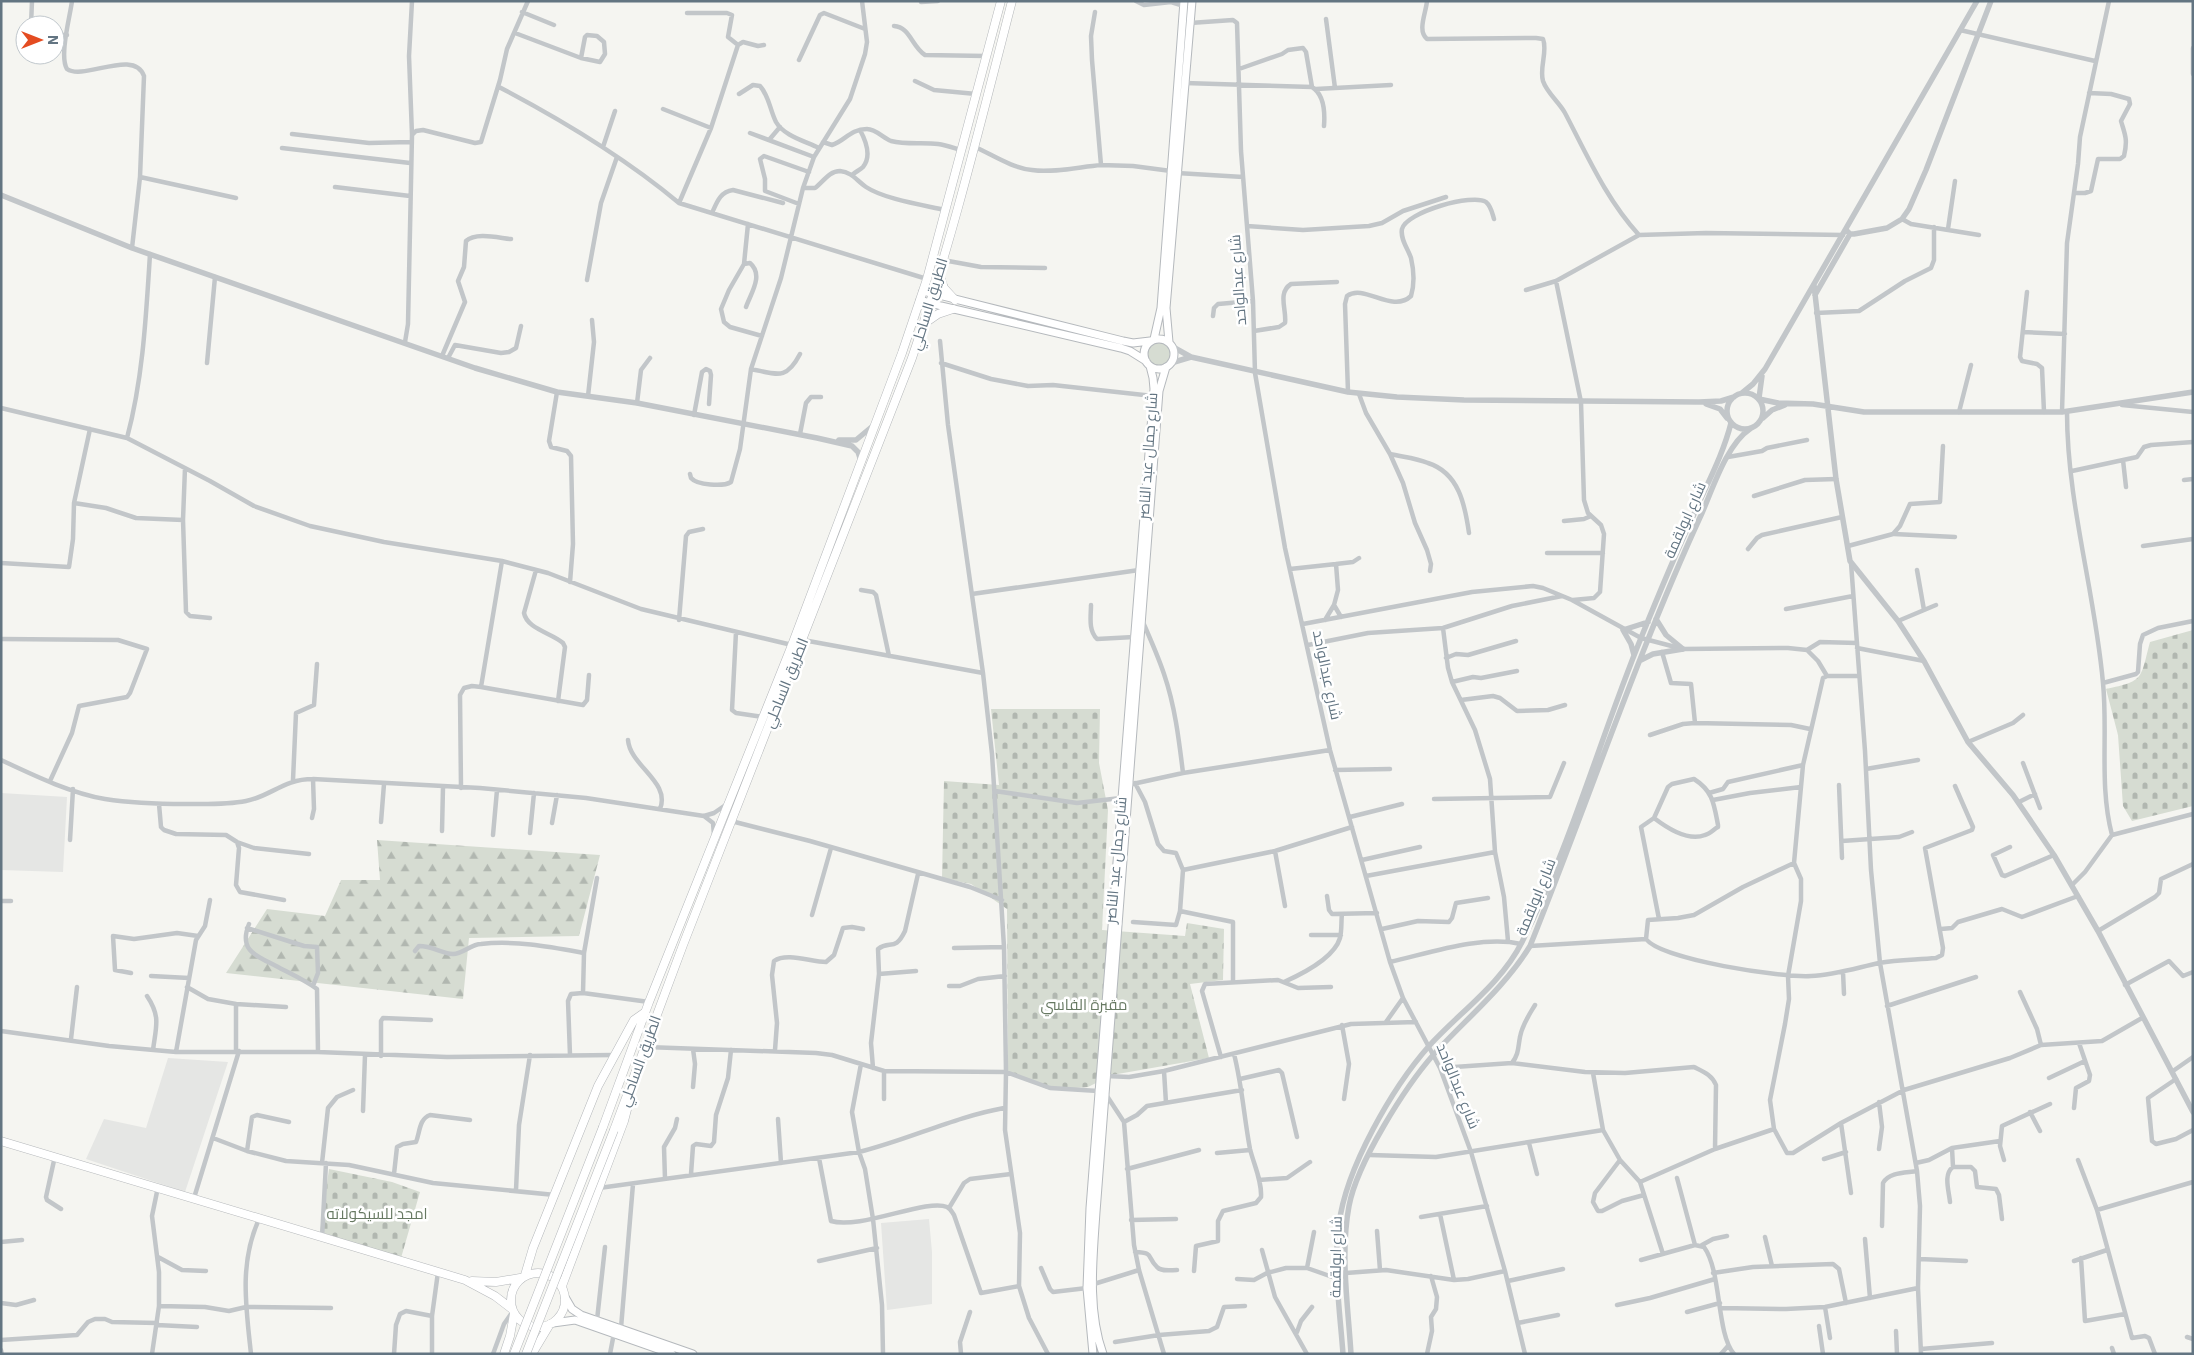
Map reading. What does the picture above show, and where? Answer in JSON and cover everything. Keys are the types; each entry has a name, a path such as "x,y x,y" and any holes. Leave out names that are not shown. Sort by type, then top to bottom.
{"highway":[{"name":"الطريق الساحلي","path":"514,1354 603,1127 648,1002 792,645 862,463 927,280 1001,1"},
{"name":"الطريق الساحلي","path":"526,1354 614,1130 731,821 831,570 922,327 975,147 1012,1"},
{"path":"939,273 944,288 954,300"},
{"path":"922,327 933,317 953,309"},
{"path":"822,567 831,570"},
{"path":"504,1354 510,1336 513,1311 510,1302 512,1289 523,1277 584,1118 613,1055 634,1020 644,1013"},
{"path":"562,1286 624,1121 633,1080"},
{"path":"1,1141 465,1280 495,1296 513,1311 524,1324 537,1327 552,1324"},
{"path":"465,1280 496,1282 538,1272 546,1273 558,1280 565,1297 563,1312 552,1324 532,1354"}],"main road":[{"path":"1148,364 1144,350 1152,340 1160,308 1185,83 1192,1"},
{"path":"920,300 1121,348 1130,351 1155,369 1169,365 1174,358 1166,308 1184,4"},
{"path":"923,291 1123,341 1133,343 1164,339 1171,344"},
{"path":"953,309 950,304 954,300"},
{"name":"شارع جمال عبد الناصر","path":"1093,1354 1091,1286 1101,1092 1121,798 1153,396 1153,378 1148,364"},
{"name":"شارع جمال عبد الناصر","path":"1101,1092 1106,1076 1132,784 1142,619 1160,384 1169,365"},
{"name":"شارع جمال عبد الناصر","path":"1091,1286 1101,1354"},
{"path":"565,1297 574,1311 693,1354"},
{"path":"552,1324 575,1320 672,1354"}],"street":[{"path":"31,15 32,1"},
{"path":"72,1 64,62 69,71 76,72 106,66 125,65 136,66 144,73 145,97 142,109 140,177 132,248"},
{"path":"405,342 408,324 410,142 412,134 409,56 412,1"},
{"path":"412,134 423,130 475,143 480,142 498,86 507,49 528,1"},
{"path":"690,474 692,480 696,482 725,484 731,482 744,424 751,369 792,238 803,188 814,157 850,99 867,48 862,1"},
{"path":"921,2 938,1"},
{"path":"1136,1 1144,5 1171,2 1184,4"},
{"path":"1427,1 1421,30 1423,36 1427,39 1543,39 1545,45 1542,71 1546,87 1564,112 1610,197 1639,235"},
{"path":"1171,344 1191,357 1255,373 1358,394 1464,400 1581,402 1699,402 1721,401 1734,397 1753,384 1765,369 1846,233 1978,1"},
{"path":"1526,290 1556,282 1639,235 1846,233 1887,228 1902,220 1916,198 1991,1"},
{"path":"2109,1 2080,137 2067,243 2064,412 2103,683 2107,808 2112,835"},
{"path":"522,12 554,25"},
{"path":"1095,12 1091,36 1101,165"},
{"path":"687,13 728,13 732,15 728,37 738,44"},
{"path":"799,60 820,15 828,13 865,29"},
{"path":"1326,19 1335,88"},
{"name":"شارع عبدالواحد","path":"1190,23 1235,21 1239,69 1242,177 1253,300 1255,373 1290,569 1304,624 1335,770 1390,962 1403,998 1440,1068 1470,1152 1508,1281 1525,1354"},
{"path":"894,26 906,30 915,47 925,55 986,56"},
{"path":"1960,30 2095,60"},
{"path":"514,33 580,58 600,62 604,54 604,42 597,36 587,35 580,58"},
{"path":"738,44 742,42 758,46 764,45"},
{"path":"679,203 711,128 738,44"},
{"path":"1239,69 1282,54 1288,50 1303,48 1314,88 1323,103 1324,126"},
{"path":"2193,48 2193,74"},
{"path":"915,81 934,90 976,94"},
{"path":"1185,83 1314,88 1391,85"},
{"path":"740,94 753,85 760,86 780,127 785,132 819,148"},
{"path":"498,86 603,147 656,183 679,203 927,280"},
{"path":"2074,193 2085,194 2091,191 2098,160 2120,159 2124,156 2125,150 2126,130 2121,121 2124,112 2130,106 2129,99 2111,94 2089,93"},
{"path":"663,109 711,128"},
{"path":"603,147 615,111"},
{"path":"769,140 780,127"},
{"path":"823,142 832,145 838,143 848,134 860,130 872,130 890,140 905,144 938,144 962,150"},
{"path":"852,175 862,168 867,156 867,144 860,130"},
{"path":"750,133 814,157"},
{"path":"292,134 369,143 410,142"},
{"path":"975,147 1019,167 1032,170 1046,171 1101,165 1133,166 1174,172 1242,177"},
{"path":"282,148 410,163"},
{"path":"799,204 765,191 765,179 760,159 764,156 809,172"},
{"path":"587,280 601,203 617,157"},
{"path":"803,188 815,188 829,173 840,171 852,175 867,188 894,198 945,210"},
{"path":"140,177 236,198"},
{"path":"1948,228 1956,181"},
{"path":"335,187 410,196"},
{"path":"712,213 721,196 726,191 733,190 763,196 783,203"},
{"path":"1,195 132,248 475,368 558,392 637,403 817,438 854,448 862,463"},
{"path":"1247,226 1303,230 1369,226 1382,223 1403,211 1446,198"},
{"path":"1348,392 1345,304 1347,296 1358,292 1380,300 1401,302 1411,296 1414,286 1413,270 1403,237 1402,229 1405,223 1412,216 1439,206 1477,199 1485,201 1491,208 1494,218"},
{"path":"1902,220 1911,224 1948,228 1980,235"},
{"path":"748,224 744,264 729,290 721,309 724,322 730,327 762,336"},
{"path":"1815,313 1859,311 1905,281 1931,268 1934,260 1934,227"},
{"path":"1815,295 1846,233"},
{"path":"445,357 465,302 458,281 464,267 466,241 470,238 483,237 511,239"},
{"path":"127,438 136,405 144,354 150,254"},
{"path":"943,260 981,267 1045,268"},
{"path":"744,264 750,264 756,268 757,274 746,307"},
{"path":"207,363 215,277"},
{"path":"1254,330 1279,327 1286,324 1283,298 1284,291 1291,284 1337,282"},
{"path":"1556,282 1581,402 1584,500 1588,513 1601,525 1604,534 1600,592 1594,598 1572,600"},
{"path":"1814,286 1815,313 1829,406 1836,479 1850,562 1880,963 1918,1171 1920,1206 1918,1288 1921,1351 1992,1343"},
{"path":"2027,292 2021,359 2024,362 2037,364 2043,371 2044,412"},
{"path":"1213,316 1214,308 1218,304 1253,300"},
{"path":"588,396 594,342 592,320"},
{"path":"445,357 455,345 501,353 509,352 516,348 521,326"},
{"path":"2023,332 2065,334"},
{"path":"940,340 954,474 983,673 995,791 1005,976 1005,1130 1020,1233 1020,1286 1029,1318 1048,1354"},
{"path":"751,369 779,375 787,372 800,354"},
{"path":"1169,365 1191,357"},
{"path":"637,403 641,370 650,358"},
{"path":"941,363 991,379 1028,386 1053,385 1153,396"},
{"path":"1959,412 1971,365"},
{"path":"694,415 702,372 706,369 710,371 711,375 709,404"},
{"path":"1699,402 1720,409 1740,429 1750,429 1760,423 1762,418 1764,408 1759,399 1760,386 1765,369"},
{"path":"558,392 549,441 550,447 567,452 571,456 573,544 570,582"},
{"path":"1742,393 1751,394 1759,399 1789,404 1829,406 1864,412 2064,412 2193,392"},
{"path":"1358,394 1403,483 1415,523 1427,550 1431,564 1430,571"},
{"path":"800,434 806,403 811,397 821,397"},
{"path":"1730,421 1727,408 1734,397"},
{"path":"1762,418 1777,407 1789,404"},
{"path":"2118,404 2193,412"},
{"path":"1,408 127,438 254,506 310,526 394,544 502,561 536,570 633,607 679,620 792,645"},
{"name":"شارع ابولقمة","path":"1343,1354 1338,1279 1338,1226 1344,1198 1354,1170 1376,1125 1394,1095 1429,1046 1501,975 1521,944 1570,827 1641,638 1723,449 1730,421"},
{"path":"817,438 856,440 876,423"},
{"path":"1,563 68,567 74,503 90,429"},
{"name":"شارع ابولقمة","path":"1351,1354 1346,1273 1346,1234 1350,1204 1358,1179 1395,1106 1433,1056 1507,979 1530,946 1656,619 1681,560 1728,457 1740,437 1750,429"},
{"path":"1728,457 1806,440"},
{"path":"2072,471 2139,456 2144,447 2150,445 2193,442"},
{"path":"1893,534 1900,526 1910,504 1940,502 1943,446"},
{"path":"1390,454 1429,463 1443,470 1457,486 1465,504 1470,533"},
{"path":"2123,460 2126,487"},
{"path":"185,468 183,520 186,612 190,616 210,618"},
{"path":"1754,496 1805,480 1836,479"},
{"path":"2184,480 2193,479"},
{"path":"74,503 106,508 136,518 183,520"},
{"path":"1564,521 1584,520 1591,516"},
{"path":"1748,549 1762,535 1842,517"},
{"path":"679,620 686,536 689,532 703,529"},
{"path":"1848,546 1893,534 1955,537"},
{"path":"2143,546 2193,539"},
{"path":"1547,553 1603,553"},
{"path":"1290,569 1353,562 1359,558"},
{"path":"482,687 502,561"},
{"path":"1850,562 1898,621 1924,661 1968,742 2019,802 2054,855 2098,931 2193,1112"},
{"path":"1325,620 1334,605 1338,590 1336,564"},
{"path":"536,570 524,613 527,620 563,643 565,647 558,701"},
{"path":"972,594 1139,570"},
{"path":"1917,570 1924,610"},
{"path":"1304,624 1472,592 1522,586 1543,588 1572,600 1623,630 1641,638 1683,649"},
{"path":"861,590 873,592 876,595 889,656"},
{"path":"1308,645 1368,633 1443,628 1512,606 1563,596"},
{"path":"1786,609 1853,596"},
{"path":"1091,605 1091,626 1093,635 1097,639 1134,636"},
{"path":"1334,605 1341,617"},
{"path":"1898,621 1936,605"},
{"path":"1142,619 1164,674 1171,698 1179,734 1183,773"},
{"path":"1656,619 1666,635 1683,649"},
{"path":"2103,683 2138,672 2140,644 2143,634 2158,628 2193,621"},
{"path":"1623,630 1648,622"},
{"path":"1443,628 1446,658 1452,682 1480,744 1490,779 1493,799 1495,852 1504,897 1508,941"},
{"path":"1623,630 1631,644 1634,656"},
{"path":"736,632 732,710 736,713 763,717"},
{"path":"1,639 118,640 147,649 127,697 79,706 72,733 50,781"},
{"path":"803,640 983,673"},
{"path":"1446,658 1456,654 1468,656 1516,641"},
{"path":"1641,660 1662,652 1683,649 1788,648 1807,650 1820,642 1857,645 1924,661"},
{"path":"1807,650 1818,661 1826,676"},
{"path":"1662,652 1671,683 1691,684 1695,723"},
{"path":"293,780 296,713 314,705 317,664"},
{"path":"1452,682 1518,671"},
{"path":"461,788 460,695 464,688 472,686 482,687 583,705 586,703 589,675"},
{"path":"1826,676 1859,676"},
{"path":"1826,676 1821,682 1803,765 1794,863 1801,878 1801,902 1788,976 1785,1024 1770,1100 1774,1129 1788,1153 1792,1154 1840,1123 1904,1090 2010,1058 2041,1045 2102,1041 2142,1018"},
{"path":"1461,700 1493,696 1500,698 1518,711 1548,710 1566,705"},
{"path":"1968,742 2013,723 2023,715"},
{"path":"1650,735 1684,724 1695,723 1791,725 1810,729"},
{"path":"628,740 630,751 659,788 663,796 660,809"},
{"path":"1132,784 1183,773 1330,750"},
{"path":"1,760 50,781 104,799 159,804 220,804 246,801 293,780 313,779 557,795 704,816 714,814 728,803"},
{"path":"1866,769 1918,760"},
{"path":"1434,799 1550,797 1564,763"},
{"path":"2023,763 2040,808"},
{"path":"1710,793 1723,789 1728,782 1803,765"},
{"path":"1335,770 1390,769"},
{"path":"312,818 314,809 313,779"},
{"path":"1654,818 1668,829 1693,837 1705,836 1718,827 1710,793 1706,787 1694,779 1672,784 1668,787 1654,818 1643,824 1641,830 1659,919"},
{"path":"381,822 384,784"},
{"path":"1132,784 1142,794 1158,844 1164,851 1176,853 1183,870 1180,911 1176,925 1134,922"},
{"path":"1839,785 1842,858"},
{"path":"1530,946 1646,939 1653,946 1701,961 1788,976 1811,976 1843,972 1880,963 1942,955 1941,929 1925,848 1972,830 1972,824 1956,786"},
{"path":"442,831 444,787"},
{"path":"1713,800 1750,792 1801,787"},
{"path":"70,840 73,789"},
{"path":"493,835 497,790"},
{"path":"995,791 1077,803 1121,798"},
{"path":"530,833 534,793"},
{"path":"2019,802 2035,794"},
{"path":"552,823 557,795"},
{"path":"159,804 162,827 169,832 176,834 226,835 237,842 254,848 309,854"},
{"path":"1350,817 1402,804"},
{"path":"2072,885 2090,866 2112,835 2193,814"},
{"path":"704,816 713,823 714,835"},
{"path":"731,821 970,887 1002,900"},
{"path":"1183,870 1275,851 1352,827"},
{"path":"1842,841 1870,840 1912,832"},
{"path":"237,842 239,848 237,890 245,894 284,900"},
{"path":"1362,860 1420,847"},
{"path":"2010,847 1993,856 2002,876 2054,855"},
{"path":"812,916 831,848"},
{"path":"1275,851 1285,906"},
{"path":"1366,876 1495,852"},
{"path":"1646,939 1648,920 1694,915 1743,887 1794,863"},
{"path":"2098,931 2155,897 2158,893 2159,882 2163,877 2193,864"},
{"path":"873,1068 872,1026 879,974 878,950 880,947 898,944 902,939 918,874"},
{"path":"583,993 584,953 597,878"},
{"path":"1327,896 1331,913 1377,913"},
{"path":"1941,929 1952,928 1958,922 2002,909 2022,917 2078,896"},
{"path":"1382,929 1418,921 1449,922 1456,904 1488,898"},
{"path":"176,1052 198,936 205,926 210,900"},
{"path":"1,901 11,901"},
{"path":"1180,911 1233,922 1233,982"},
{"path":"1284,982 1312,969 1336,946 1341,935 1342,914"},
{"path":"313,986 318,973 317,947 304,946 248,926 245,941 255,955 313,986 318,992 318,1052"},
{"path":"775,1050 777,1024 772,975 774,961 778,958 790,958 826,962 834,955 843,928 863,929"},
{"path":"131,973 114,970 113,936 134,939 177,934 198,936"},
{"path":"1311,935 1341,935"},
{"path":"1390,962 1478,943 1508,941 1521,944"},
{"path":"414,951 419,946 431,946 438,950 456,954 478,944 505,943 584,953"},
{"path":"954,948 1004,946"},
{"path":"2126,985 2169,961 2184,976 2193,972"},
{"path":"879,974 916,971"},
{"path":"1843,972 1844,994"},
{"path":"151,976 189,978"},
{"path":"949,986 960,986 978,979 1005,976"},
{"path":"1888,1006 1976,977"},
{"path":"1222,1057 1202,991 1206,984 1278,980 1298,988 1331,987"},
{"path":"71,1039 76,987"},
{"path":"188,988 208,999 236,1004 286,1007"},
{"path":"2020,992 2037,1029 2041,1045"},
{"path":"570,1055 568,1001 571,994 583,993 648,1002"},
{"path":"147,996 156,1011 157,1017 153,1050"},
{"path":"1386,1022 1403,998"},
{"path":"194,1198 238,1051 236,1004"},
{"path":"1512,1063 1518,1056 1520,1038 1526,1021 1536,1005"},
{"path":"381,1056 382,1019 431,1020"},
{"path":"1106,1076 1129,1077 1164,1070 1234,1054 1342,1025 1416,1022"},
{"path":"1342,1025 1349,1064 1344,1099"},
{"path":"1,1030 109,1046 176,1052 318,1052 381,1056 613,1055"},
{"path":"2074,1108 2076,1088 2090,1081 2079,1043"},
{"path":"646,1046 693,1049 775,1050 832,1055 884,1071 1006,1072 1050,1088 1101,1092 1124,1122 1130,1220 1135,1252 1164,1354"},
{"path":"693,1049 695,1064 693,1087"},
{"path":"691,1174 693,1146 696,1144 711,1146 714,1142 716,1115 728,1078 731,1050"},
{"path":"1194,1271 1196,1246 1218,1241 1218,1221 1223,1211 1259,1201 1262,1191 1250,1150 1242,1090 1234,1054"},
{"path":"363,1111 365,1055"},
{"path":"516,1190 519,1125 530,1055"},
{"path":"2173,1071 2193,1057"},
{"path":"2049,1078 2085,1061"},
{"path":"1440,1068 1512,1063 1593,1072 1625,1073 1685,1067 1694,1068 1704,1072 1713,1079 1716,1085 1715,1149"},
{"path":"861,1064 852,1107 859,1152 865,1170 877,1248 883,1354"},
{"path":"1164,1070 1166,1103"},
{"path":"1240,1079 1279,1070 1282,1073 1297,1137"},
{"path":"884,1071 884,1099"},
{"path":"1593,1072 1603,1130 1620,1160 1640,1182 1663,1254"},
{"path":"2176,1079 2148,1098 2152,1141 2156,1144 2176,1139 2193,1130"},
{"path":"322,1238 328,1108 337,1097 353,1090"},
{"path":"1124,1122 1147,1106 1242,1090"},
{"path":"1879,1102 1882,1127 1879,1149"},
{"path":"2004,1160 2000,1141 2003,1124 2050,1104"},
{"path":"599,1188 859,1152 892,1144 967,1117 1004,1108"},
{"path":"2030,1112 2040,1131"},
{"path":"246,1151 252,1117 256,1115 289,1122"},
{"path":"394,1174 397,1148 403,1144 416,1142 425,1117 430,1115 470,1120"},
{"path":"664,1179 664,1147 675,1128 677,1119"},
{"path":"778,1119 781,1163"},
{"path":"1840,1123 1851,1193"},
{"path":"1640,1182 1715,1149 1774,1129"},
{"path":"1370,1155 1426,1158 1603,1130"},
{"path":"213,1138 246,1151 286,1161 348,1165 439,1184 555,1194"},
{"path":"1916,1163 1929,1160 1952,1148 2000,1141"},
{"path":"1529,1143 1537,1174"},
{"path":"1950,1202 1948,1173 1953,1167 1952,1148"},
{"path":"1127,1169 1199,1150"},
{"path":"1217,1153 1250,1150"},
{"path":"1824,1159 1846,1152"},
{"path":"55,1156 46,1197 47,1200 61,1209"},
{"path":"819,1158 831,1221 873,1219 938,1206 949,1208 954,1215 981,1293 1020,1286"},
{"path":"1620,1160 1595,1193 1593,1202 1598,1211 1602,1211 1622,1201 1644,1196"},
{"path":"2078,1160 2097,1210 2132,1338 2145,1336 2149,1338 2155,1354"},
{"path":"1259,1180 1287,1178 1310,1162"},
{"path":"1953,1167 1971,1167 1975,1171 1977,1187 1996,1189 1999,1195 2002,1220"},
{"path":"1882,1226 1884,1180 1892,1176 1918,1171"},
{"path":"949,1208 964,1183 970,1179 1011,1174"},
{"path":"1677,1178 1695,1245"},
{"path":"2097,1210 2193,1182"},
{"path":"621,1328 633,1184"},
{"path":"152,1354 159,1306 158,1257 152,1216 158,1187"},
{"path":"1421,1217 1487,1206"},
{"path":"1440,1214 1454,1280"},
{"path":"251,1354 244,1281 250,1237 258,1219"},
{"path":"1130,1220 1176,1219"},
{"path":"1377,1231 1380,1270"},
{"path":"1307,1268 1314,1232"},
{"path":"1641,1260 1695,1245 1702,1245 1713,1239 1727,1236"},
{"path":"1766,1237 1772,1266"},
{"path":"1864,1239 1870,1298"},
{"path":"1,1242 22,1240"},
{"path":"1702,1245 1707,1250 1715,1279 1728,1346 1734,1354"},
{"path":"597,1320 606,1247"},
{"path":"819,1261 877,1248"},
{"path":"1262,1250 1267,1273 1279,1305 1307,1354"},
{"path":"2074,1260 2107,1250"},
{"path":"1135,1252 1147,1252 1161,1270 1177,1270"},
{"path":"158,1257 182,1270 206,1271"},
{"path":"2081,1258 2085,1321 2125,1314"},
{"path":"1919,1259 1966,1261"},
{"path":"1713,1273 1772,1266 1836,1265 1841,1276 1846,1303"},
{"path":"1041,1268 1050,1289 1054,1292 1091,1286 1139,1270"},
{"path":"1237,1279 1257,1279 1267,1273 1286,1268 1307,1268 1338,1279"},
{"path":"1508,1281 1563,1269"},
{"path":"1346,1273 1380,1270 1454,1280 1505,1271"},
{"path":"432,1354 432,1316 438,1272"},
{"path":"1427,1354 1432,1331 1431,1318 1436,1309 1436,1294 1432,1276"},
{"path":"1617,1305 1650,1298 1715,1279"},
{"path":"1687,1312 1721,1305 1786,1309 1826,1307 1918,1288"},
{"path":"1,1303 16,1305 34,1300"},
{"path":"159,1306 206,1307 229,1311 246,1307 331,1308"},
{"path":"1115,1342 1159,1335 1209,1331 1217,1327 1224,1307 1245,1306"},
{"path":"1296,1332 1301,1321 1312,1307"},
{"path":"1826,1307 1830,1338"},
{"path":"493,1354 504,1324 513,1311"},
{"path":"394,1354 396,1325 400,1314 406,1312 432,1316"},
{"path":"961,1354 960,1342 970,1312"},
{"path":"1518,1323 1558,1315"},
{"path":"1,1340 77,1335 88,1322 105,1319 112,1322 197,1327"},
{"path":"1819,1326 1823,1354"},
{"path":"1896,1331 1897,1354"},
{"path":"610,1354 614,1334"},
{"path":"2187,1337 2193,1339"},
{"path":"1721,1354 1728,1346"},
{"path":"2112,1348 2114,1354"}],"shaded area":[{"path":"1,793 67,797 63,872 1,870"},
{"path":"168,1058 228,1062 185,1192 86,1159 104,1119 146,1128"},
{"path":"929,1219 932,1252 932,1304 887,1310 881,1223"}],"green space":[{"path":"1159,341 1168,345 1172,354 1168,363 1159,367 1150,363 1146,354 1150,345"},
{"path":"2193,630 2193,806 2132,821 2123,806 2118,735 2106,689 2128,683 2139,676 2150,642"},
{"name":"مقبرة الفاسي","path":"991,709 1100,709 1099,763 1108,810 1102,930 1185,936 1187,923 1224,929 1223,980 1190,984 1209,1058 1112,1075 1088,1087 1050,1090 1008,1073 1007,909 971,884 942,878 944,781 999,785"},
{"path":"377,840 600,855 579,936 469,938 463,999 226,973 267,909 325,916 341,880 380,880"},
{"name":"امجد للسيكولاته","path":"329,1169 392,1182 420,1192 401,1258 320,1232"}]}
